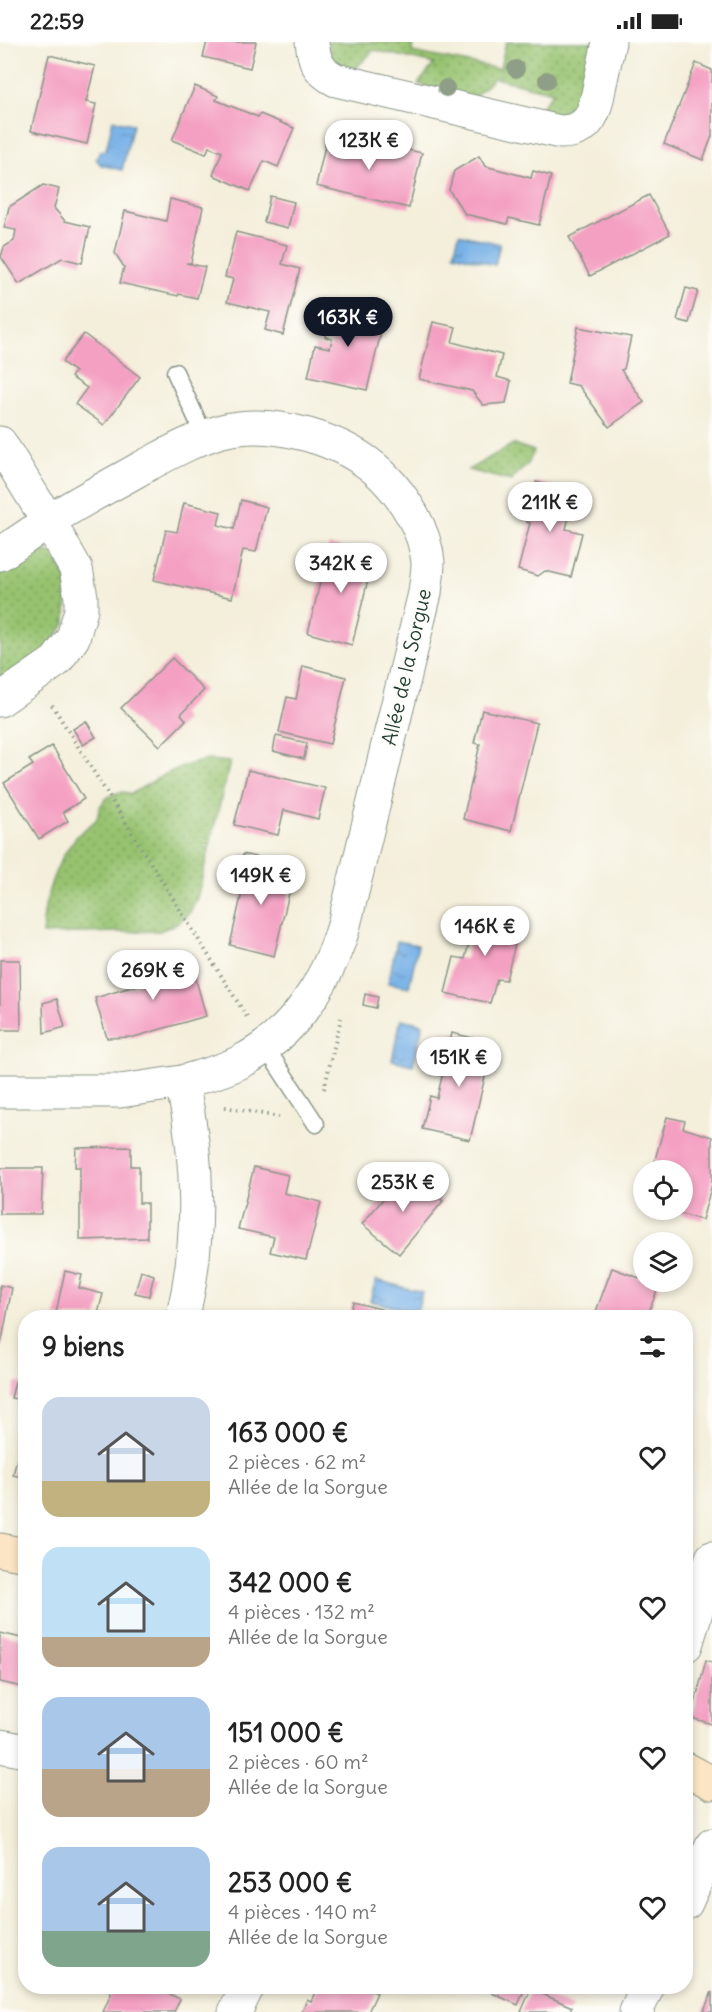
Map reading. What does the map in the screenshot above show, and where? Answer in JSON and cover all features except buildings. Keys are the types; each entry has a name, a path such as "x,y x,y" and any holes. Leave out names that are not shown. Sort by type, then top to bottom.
{"main road":[{"path":"0,1550 18,1553"},
{"path":"693,1773 712,1783"}],"street":[{"path":"312,42 318,67 324,74 336,80 560,132 575,131 581,128 594,111 609,42"},
{"name":"Allée de la Sorgue","path":"0,554 49,521 165,456 205,437 237,428 280,429 304,434 355,453 372,466 404,500 423,542 428,561 425,593 343,929 335,957 308,1002 287,1027 243,1060 218,1071 182,1082 120,1091 0,1091"},
{"path":"0,443 76,569 81,597 81,610 73,638 66,650 56,661 0,700"},
{"path":"182,1082 191,1130 195,1187 195,1228 185,1310"},
{"path":"693,1622 712,1558"},
{"path":"0,1746 18,1749"},
{"path":"693,1887 712,1845"},
{"path":"235,2012 244,1994"},
{"path":"636,2012 644,1994"}],"lane":[{"path":"175,372 205,437"},
{"path":"264,1045 316,1124"}],"path":[{"path":"34,677 264,1045"}],"green space":[{"path":"327,42 413,42 412,52 500,69 506,42 602,42 573,121 537,112 553,92 494,78 472,99 418,84 434,64 374,50 356,68 349,71 333,61"},
{"path":"513,444 534,451 528,464 512,481 468,470"},
{"path":"38,550 54,554 67,580 66,623 42,656 0,681 0,566 18,555"},
{"path":"209,760 230,762 197,898 190,912 179,922 160,931 42,934 48,894 57,869 78,835 96,820 100,807 106,799 122,792 131,794 178,769"}],"water":[{"path":"113,120 133,124 122,170 101,165 96,159 100,152 106,150"},
{"path":"459,234 500,244 495,265 454,254"},
{"path":"397,941 418,945 409,987 388,983"},
{"path":"401,1019 423,1024 413,1065 392,1060"},
{"path":"376,1280 422,1292 418,1310 405,1310 370,1301"}]}
